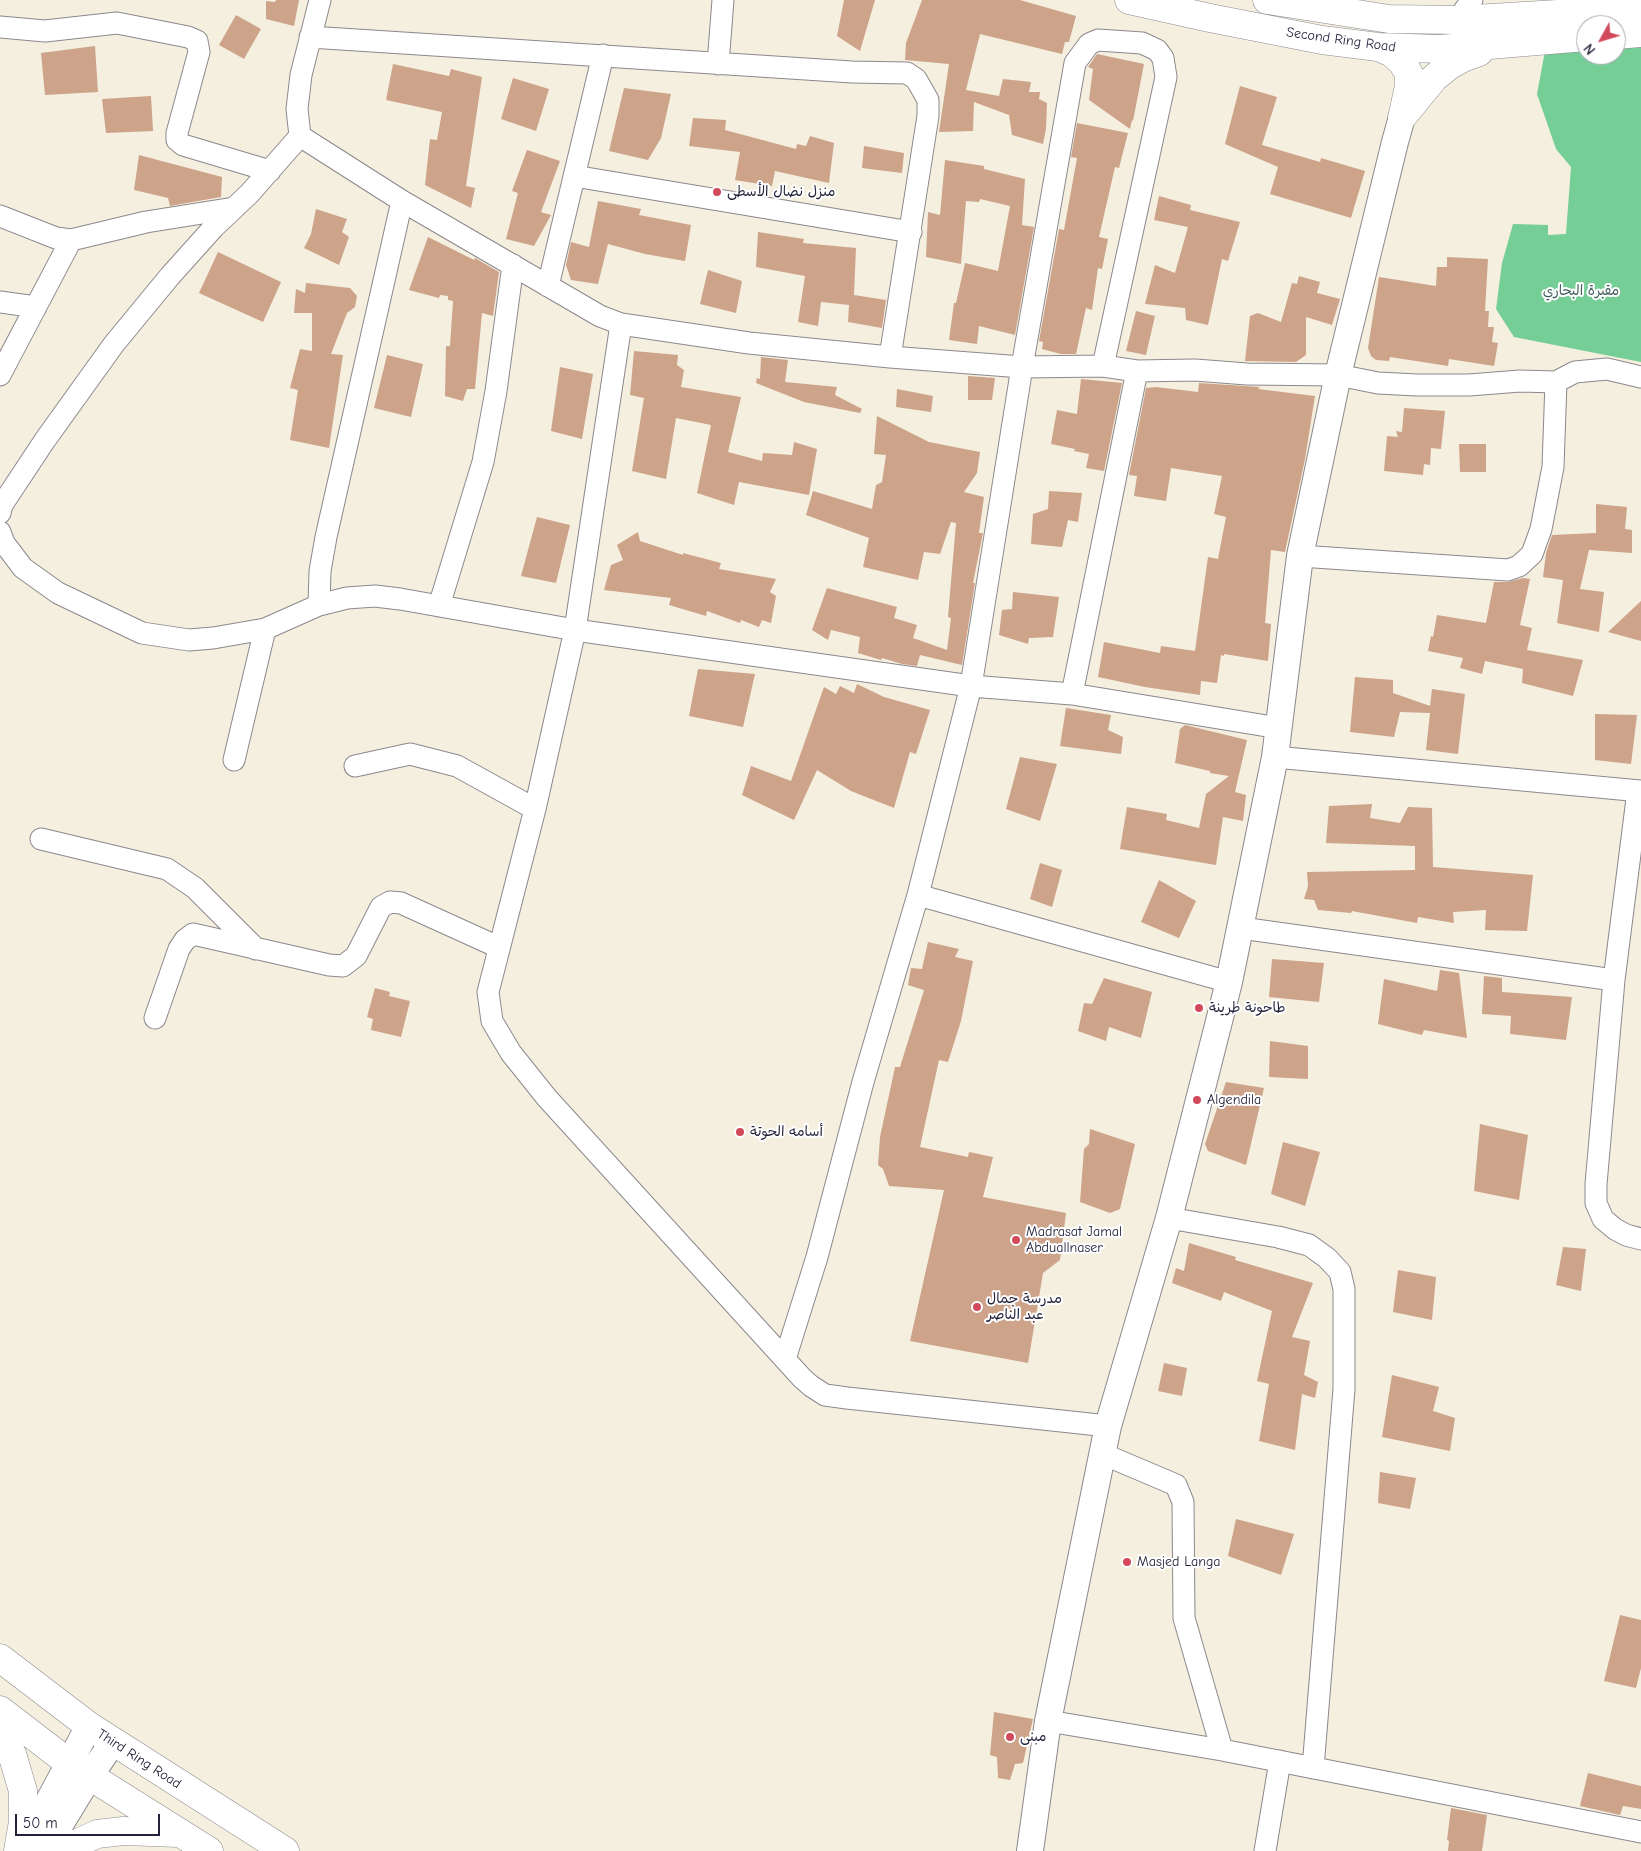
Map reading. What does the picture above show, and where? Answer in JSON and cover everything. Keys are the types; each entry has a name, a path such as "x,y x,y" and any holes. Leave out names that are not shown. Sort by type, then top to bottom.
{"main road":[{"name":"Second Ring Road","path":"1129,0 1322,40 1378,47 1441,49 1576,38"},
{"name":"Second Ring Road","path":"1267,0 1388,19 1464,10 1569,14 1641,9"},
{"path":"1388,19 1437,0"},
{"path":"1540,0 1569,14"},
{"path":"1626,35 1641,34"},
{"path":"1402,117 1420,93 1450,65 1465,57 1511,42"},
{"path":"1378,47 1392,53 1402,62 1409,74 1409,86 1402,117"},
{"name":"Third Ring Road","path":"0,1658 89,1726 285,1851"},
{"path":"0,1710 79,1770 208,1851"},
{"path":"0,1735 12,1754 23,1791 23,1822 18,1851"},
{"path":"61,1851 97,1834 123,1831 179,1833"}],"street":[{"path":"1,503 114,344 170,276 270,171 300,136 297,109 301,75 320,0"},
{"path":"718,64 723,0"},
{"path":"1030,1851 1048,1721 1108,1426 1169,1218 1241,928 1275,757 1300,556 1338,375 1402,117 1464,10"},
{"path":"0,28 45,32 117,23 188,37 197,41 199,52 177,133 177,140 183,145 270,171"},
{"path":"310,37 718,64 852,72 907,73 916,79 928,100 928,116 890,357"},
{"path":"786,1359 817,1257 864,1082 918,895 971,686 1022,367 1075,63 1089,44 1098,40 1142,42 1157,50 1163,58 1166,77 1103,366"},
{"path":"548,286 603,55"},
{"path":"300,136 402,201 600,316 621,324 749,343 890,357 1022,367 1103,366 1137,371 1195,370 1247,374 1338,375 1378,383 1417,385 1468,385 1520,380 1556,382 1575,372 1607,369 1641,376"},
{"path":"574,176 911,232"},
{"path":"319,605 320,571 326,537 402,201"},
{"path":"0,216 56,238 71,240 146,222 234,208"},
{"path":"0,375 71,240"},
{"path":"439,606 483,462 496,391 513,265"},
{"path":"0,302 36,307"},
{"path":"621,324 575,630 535,809 498,947 488,992 492,1021 511,1053 547,1098 802,1378 825,1395 1108,1426"},
{"path":"1072,694 1137,371"},
{"path":"1300,556 1508,570 1519,566 1532,554 1541,529 1553,468 1556,382"},
{"path":"0,532 4,544 24,568 58,593 142,633 189,640 213,638 265,629 319,605 347,598 375,596 575,630 971,686 1072,694 1279,728"},
{"path":"234,760 265,629"},
{"path":"355,766 410,754 457,766 535,809"},
{"path":"1275,757 1639,791 1614,980 1596,1184 1596,1203 1603,1219 1615,1229 1626,1235 1641,1239"},
{"path":"41,839 167,869 195,888 256,949"},
{"path":"918,895 1229,982"},
{"path":"155,1018 179,949 185,940 193,934 329,965 343,966 356,956 381,907 390,902 401,903 498,947"},
{"path":"1241,928 1614,980"},
{"path":"1169,1218 1278,1237 1309,1245 1327,1258 1340,1272 1344,1289 1345,1310 1344,1389 1312,1768"},
{"path":"1103,1454 1176,1486 1182,1502 1184,1618 1222,1750"},
{"path":"1048,1721 1222,1750 1641,1832"},
{"path":"44,1851 79,1770 89,1726"},
{"path":"22,1851 79,1770 113,1742"},
{"path":"1265,1851 1280,1761"}],"green space":[{"name":"مقبرة البحاري","path":"1641,47 1641,362 1514,337 1496,309 1502,263 1513,224 1548,225 1548,235 1566,234 1571,167 1556,149 1537,94 1545,51 1576,49 1576,65 1626,65 1626,48"}],"building":[{"path":"276,0 299,0 294,26 266,19 266,1 275,2"},
{"path":"844,0 875,0 860,51 837,36"},
{"path":"922,0 1020,0 1076,16 1069,42 1065,42 1062,54 980,34 966,90 999,96 1003,79 1031,82 1029,92 1040,92 1039,99 1047,103 1046,129 1043,144 1012,135 1009,115 974,102 973,131 939,132 949,64 905,60 906,43"},
{"path":"236,15 261,29 244,59 219,45"},
{"path":"95,46 98,92 45,95 41,53"},
{"path":"1097,54 1144,64 1130,129 1089,100 1093,69 1088,67"},
{"path":"393,64 449,76 451,69 482,77 466,186 475,188 471,208 425,185 430,139 437,140 442,112 386,100"},
{"path":"513,78 549,89 536,131 501,119"},
{"path":"1240,86 1277,97 1262,145 1320,162 1321,158 1365,171 1351,218 1270,194 1278,167 1225,144"},
{"path":"624,88 671,94 661,138 648,160 609,151"},
{"path":"151,96 153,131 106,133 102,99"},
{"path":"693,118 726,120 725,130 796,149 797,144 806,146 810,136 834,143 829,183 775,171 772,186 735,180 740,152 689,146"},
{"path":"1077,123 1128,133 1119,168 1115,167 1099,237 1108,239 1102,269 1098,268 1092,310 1086,308 1076,354 1061,354 1042,349 1043,342 1039,341 1059,229 1064,230 1077,158 1071,157"},
{"path":"864,146 904,153 902,173 862,168"},
{"path":"527,150 560,161 541,212 551,215 534,246 506,239 518,193 512,191"},
{"path":"139,155 222,177 221,197 170,206 168,198 134,190"},
{"path":"945,160 984,166 984,169 1025,179 1022,225 1034,227 1015,335 979,326 977,344 949,340 954,303 956,303 965,263 998,271 1010,206 980,199 979,202 966,201 961,264 926,257 928,212 940,215"},
{"path":"1159,196 1191,205 1190,210 1240,222 1228,261 1222,259 1208,325 1186,320 1185,308 1145,304 1155,265 1175,273 1188,227 1154,220"},
{"path":"598,201 641,209 639,215 691,225 685,261 645,254 608,244 598,284 571,280 566,265 571,242 589,247"},
{"path":"316,209 347,219 342,232 349,237 339,265 304,248 311,234"},
{"path":"758,232 804,239 803,243 856,248 854,295 886,300 882,328 848,322 849,305 821,302 818,326 798,322 805,276 756,267"},
{"path":"428,237 474,260 475,258 499,272 493,316 482,313 475,389 467,389 463,401 445,396 446,346 450,346 453,301 448,300 448,296 440,295 439,298 409,290"},
{"path":"218,252 281,282 263,322 199,293"},
{"path":"1447,257 1488,259 1485,311 1489,311 1488,327 1494,327 1492,342 1498,343 1494,366 1449,359 1448,366 1390,357 1389,361 1376,360 1371,356 1368,348 1379,277 1436,286 1437,267 1447,267"},
{"path":"708,270 742,281 736,313 700,304"},
{"path":"1299,276 1320,282 1317,293 1340,299 1332,325 1306,317 1306,355 1296,362 1245,361 1250,316 1258,313 1281,322 1292,283 1297,284"},
{"path":"306,283 350,288 357,296 355,307 347,313 331,354 343,355 329,448 290,440 298,390 290,388 300,349 312,351 312,313 294,313 296,289 305,293"},
{"path":"1136,311 1155,316 1146,355 1126,351"},
{"path":"634,351 678,355 677,365 684,370 681,387 741,397 728,452 762,461 763,453 792,455 794,442 817,449 809,495 739,482 734,505 697,493 711,425 676,418 666,479 632,471 644,398 630,395"},
{"path":"387,355 423,364 411,417 374,408"},
{"path":"761,357 788,360 785,382 837,387 835,395 862,409 860,413 804,402 756,383 757,378 760,379"},
{"path":"560,367 593,374 582,439 551,431"},
{"path":"968,376 995,378 992,400 968,400"},
{"path":"1081,379 1122,383 1104,471 1086,468 1089,454 1051,444 1057,410 1077,414"},
{"path":"1199,383 1260,387 1258,389 1315,396 1305,459 1285,552 1271,550 1265,623 1271,624 1268,661 1221,655 1217,683 1201,681 1200,695 1145,687 1098,677 1104,642 1160,653 1161,646 1195,651 1208,557 1218,559 1226,517 1214,514 1222,476 1171,468 1166,501 1134,496 1137,476 1129,475 1146,388 1156,387 1198,392"},
{"path":"897,389 933,396 931,412 896,407"},
{"path":"1404,408 1445,411 1441,449 1431,448 1430,465 1424,464 1423,475 1384,471 1387,436 1398,437 1396,431 1402,432"},
{"path":"877,416 929,442 980,452 977,473 964,492 984,497 979,533 983,533 973,583 975,583 962,665 920,655 917,666 882,658 881,660 858,653 860,637 831,630 828,640 812,630 827,588 897,607 894,618 917,625 913,638 947,650 951,618 948,617 956,523 951,522 940,554 924,552 918,580 863,567 869,538 806,515 813,491 872,509 876,485 882,482 886,455 874,454"},
{"path":"1459,444 1486,444 1486,472 1460,472"},
{"path":"1049,491 1082,493 1078,522 1068,520 1062,547 1031,544 1033,514 1048,509"},
{"path":"1596,504 1627,507 1625,529 1632,530 1632,553 1589,550 1580,589 1604,592 1599,632 1557,623 1563,580 1543,577 1546,553 1552,535 1596,533"},
{"path":"537,517 570,525 556,583 521,576"},
{"path":"638,532 640,541 683,555 683,553 721,563 719,569 776,579 770,592 776,596 771,623 762,620 759,627 741,620 740,623 707,611 706,616 669,605 671,598 604,590 611,565 623,560 617,545"},
{"path":"1523,578 1530,579 1520,625 1532,628 1527,650 1583,660 1573,696 1522,683 1523,669 1485,661 1482,674 1460,668 1463,658 1428,651 1437,615 1486,623 1494,582 1508,582"},
{"path":"1013,592 1059,597 1053,637 1029,638 1028,644 999,635 1002,610 1012,609"},
{"path":"1641,601 1641,641 1608,632"},
{"path":"698,669 755,674 743,727 689,716"},
{"path":"1355,677 1393,680 1393,693 1430,706 1432,689 1465,694 1458,754 1426,750 1430,713 1400,712 1394,737 1350,732"},
{"path":"857,684 884,697 930,710 916,754 910,752 894,808 851,791 817,770 794,820 742,795 751,766 791,781 824,687 836,694 840,686 854,693"},
{"path":"1066,708 1111,715 1108,730 1123,737 1121,754 1060,746"},
{"path":"1595,714 1637,715 1631,764 1595,760"},
{"path":"1185,725 1247,740 1235,792 1246,795 1243,821 1223,817 1216,865 1120,849 1127,807 1167,814 1166,820 1199,828 1206,794 1229,776 1210,773 1210,771 1175,763 1180,729"},
{"path":"1020,757 1057,764 1040,821 1006,809"},
{"path":"1372,804 1370,818 1400,823 1408,807 1432,808 1433,867 1533,875 1527,931 1485,930 1486,910 1453,912 1454,923 1418,917 1417,923 1352,911 1351,913 1318,910 1314,900 1304,899 1308,886 1307,872 1415,870 1415,846 1326,843 1329,806"},
{"path":"1040,863 1062,870 1052,907 1030,899"},
{"path":"1159,880 1196,901 1179,938 1141,922"},
{"path":"928,942 959,949 955,957 973,961 961,1021 948,1062 939,1060 920,1147 968,1157 969,1152 993,1157 983,1197 1066,1213 1060,1260 1043,1273 1028,1363 910,1341 944,1190 889,1186 883,1169 878,1165 880,1137 895,1067 900,1067 924,990 908,985 911,968 922,969"},
{"path":"1272,959 1324,963 1319,1002 1269,997"},
{"path":"1440,970 1459,973 1467,1038 1424,1030 1422,1035 1378,1024 1384,979 1437,991"},
{"path":"1484,976 1502,978 1502,992 1572,997 1566,1040 1510,1034 1511,1016 1482,1014"},
{"path":"1104,978 1152,992 1141,1038 1109,1027 1106,1041 1078,1031 1084,1003 1092,1004"},
{"path":"375,988 390,992 389,996 410,1001 401,1037 371,1030 373,1019 367,1017"},
{"path":"1270,1041 1308,1046 1308,1079 1269,1077"},
{"path":"1226,1082 1264,1088 1246,1165 1208,1151 1205,1144"},
{"path":"1480,1124 1528,1135 1519,1200 1474,1191"},
{"path":"1090,1129 1135,1144 1120,1209 1110,1213 1080,1202 1084,1149 1089,1144"},
{"path":"1283,1142 1320,1152 1305,1206 1271,1194"},
{"path":"1189,1243 1236,1257 1235,1260 1313,1283 1292,1337 1310,1341 1304,1375 1318,1382 1315,1398 1302,1394 1295,1450 1259,1441 1269,1384 1257,1381 1272,1311 1224,1292 1221,1301 1172,1283 1176,1268 1184,1271"},
{"path":"1563,1247 1586,1249 1581,1291 1556,1285"},
{"path":"1398,1270 1436,1277 1432,1320 1393,1312"},
{"path":"1164,1363 1187,1368 1182,1396 1158,1391"},
{"path":"1392,1375 1439,1387 1433,1411 1455,1418 1450,1451 1382,1437"},
{"path":"1380,1472 1416,1478 1410,1509 1378,1503"},
{"path":"1236,1519 1294,1534 1281,1575 1228,1556"},
{"path":"1620,1615 1641,1620 1641,1668 1636,1688 1604,1681"},
{"name":"مبنى","path":"994,1712 1033,1719 1023,1763 1015,1764 1010,1780 998,1778 997,1757 990,1755"},
{"path":"1588,1773 1641,1786 1641,1809 1623,1806 1620,1815 1580,1806"},
{"path":"1451,1808 1487,1815 1482,1851 1448,1851 1449,1841 1447,1840"}],"place":[{"name":"منزل نضال الأسطى","path":"717,192"},
{"name":"طاحونة طرينة","path":"1199,1008"},
{"name":"Algendila","path":"1197,1100"},
{"name":"أسامه الحوتة","path":"740,1132"},
{"name":"Madrasat Jamal Abduallnaser","path":"1016,1240"},
{"name":"مدرسة جمال عبد الناصر","path":"977,1307"},
{"name":"Masjed Langa","path":"1127,1562"},
{"name":"مبنى","path":"1010,1737"}]}
